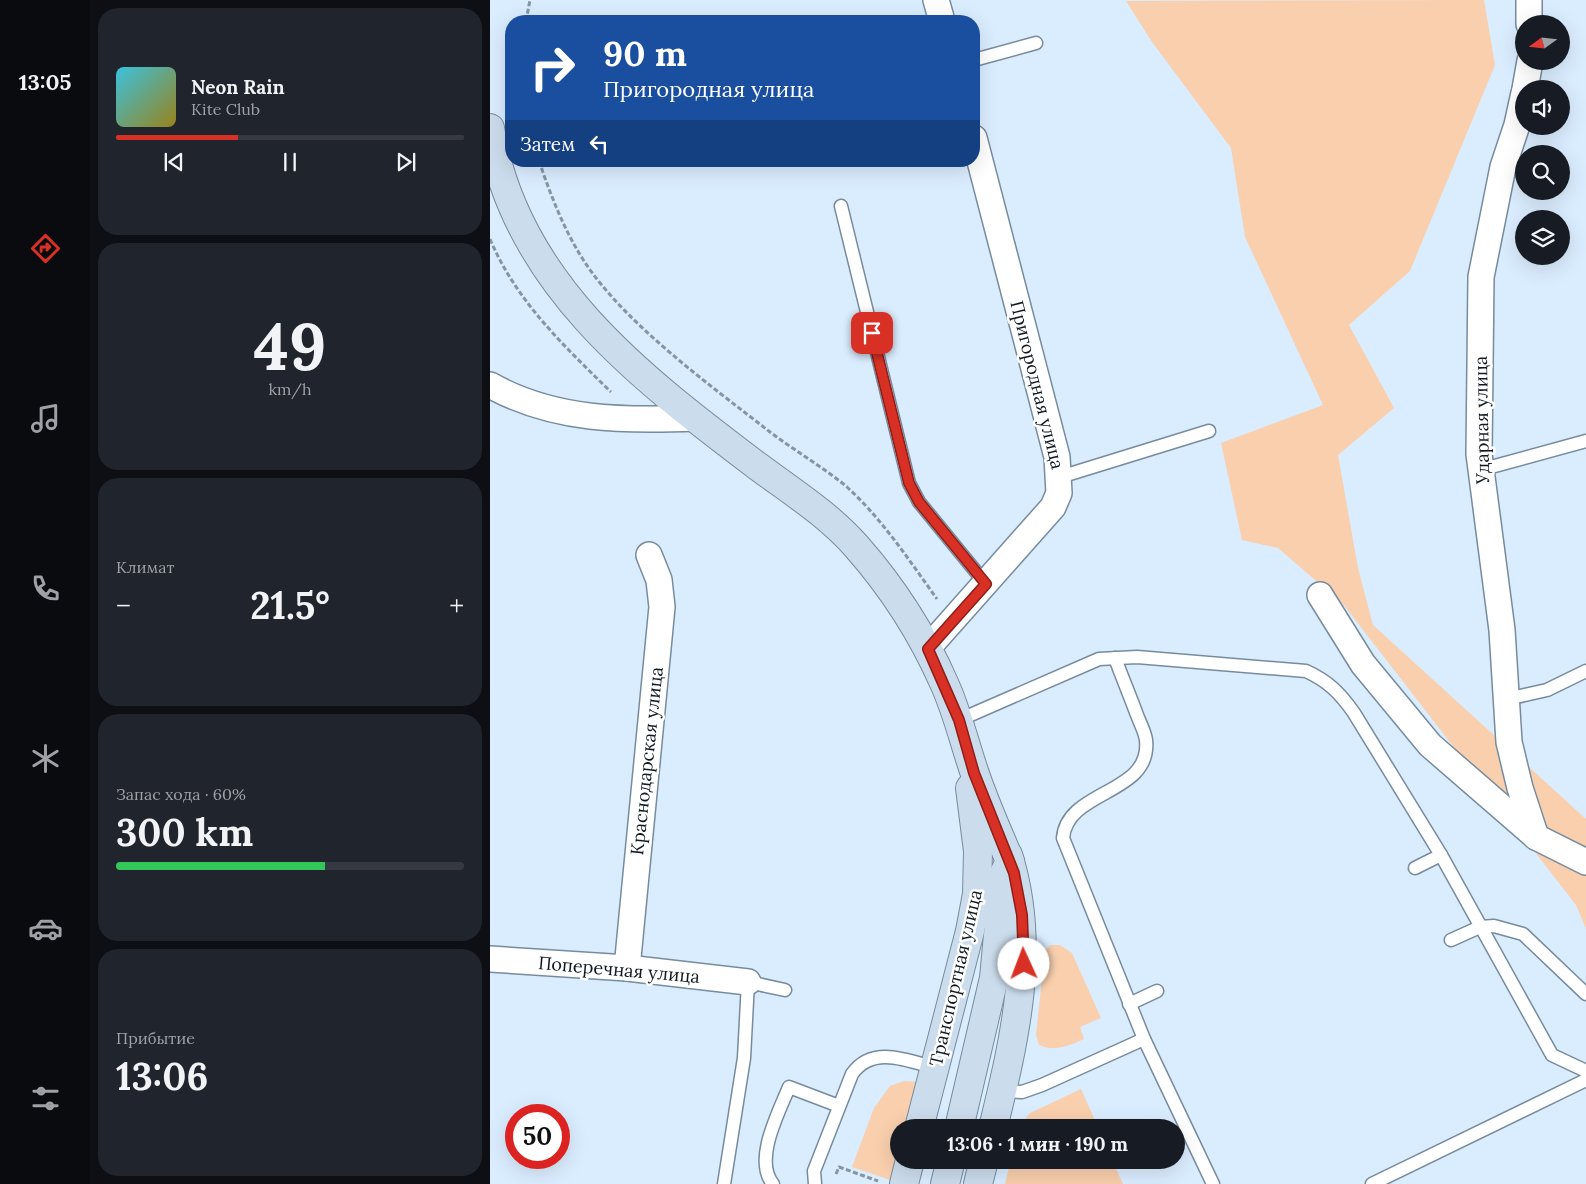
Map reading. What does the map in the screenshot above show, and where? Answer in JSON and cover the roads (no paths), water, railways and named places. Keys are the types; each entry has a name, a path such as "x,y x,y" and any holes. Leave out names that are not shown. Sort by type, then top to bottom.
{"main road":[{"name":"Транспортная улица","path":"490,128 493,148 510,199 533,247 572,304 611,347 696,418 813,506 856,545 899,599 928,649 961,728 974,773 1000,828 1022,915 1024,964 1018,1012 995,1119"},
{"name":"Транспортная улица","path":"921,1119 970,931 977,894 978,851 961,728"},
{"name":"Транспортная улица","path":"961,1119 994,978 999,924 998,886 1010,862"},
{"path":"892,1183 903,1169"},
{"path":"946,1184 949,1169"},
{"path":"978,1184 982,1169"}],"street":[{"path":"936,0 940,15"},
{"path":"1528,0 1529,15"},
{"name":"Ударная улица","path":"1515,131 1504,167 1482,277 1480,470 1502,630 1510,742 1520,788 1536,838"},
{"name":"Пригородная улица","path":"928,649 1053,507 1059,493 1060,477 1057,457 980,161"},
{"path":"490,385 544,408 595,418 640,420 696,418"},
{"name":"Краснодарская улица","path":"627,968 662,607 659,580 649,556"},
{"path":"1320,595 1363,664 1430,745 1536,838 1586,862"},
{"name":"Поперечная улица","path":"490,960 627,968 748,982"}],"lane":[{"path":"980,58 1036,43"},
{"path":"842,206 909,483 919,502 986,584"},
{"path":"1060,477 1209,431"},
{"path":"1480,470 1586,441"},
{"path":"961,728 1099,659 1138,657 1306,671 1323,678 1339,692 1354,712 1441,855 1552,1055 1586,1072"},
{"path":"1115,658 1146,738 1146,755 1142,766 1132,777 1074,812 1064,825 1063,838 1144,1039 1213,1184"},
{"path":"1507,699 1547,690 1586,671"},
{"path":"1415,868 1441,855"},
{"path":"1451,940 1480,926 1494,926 1523,934 1586,994"},
{"path":"724,1184 744,1058 748,982 785,990"},
{"path":"1129,1004 1158,991"},
{"path":"1002,1091 1022,1092 1042,1086 1144,1039"},
{"path":"815,1184 814,1172 852,1074 860,1062 880,1056 935,1068"},
{"path":"1372,1184 1586,1080"},
{"path":"773,1184 764,1166 769,1138 789,1087 839,1106"}]}
